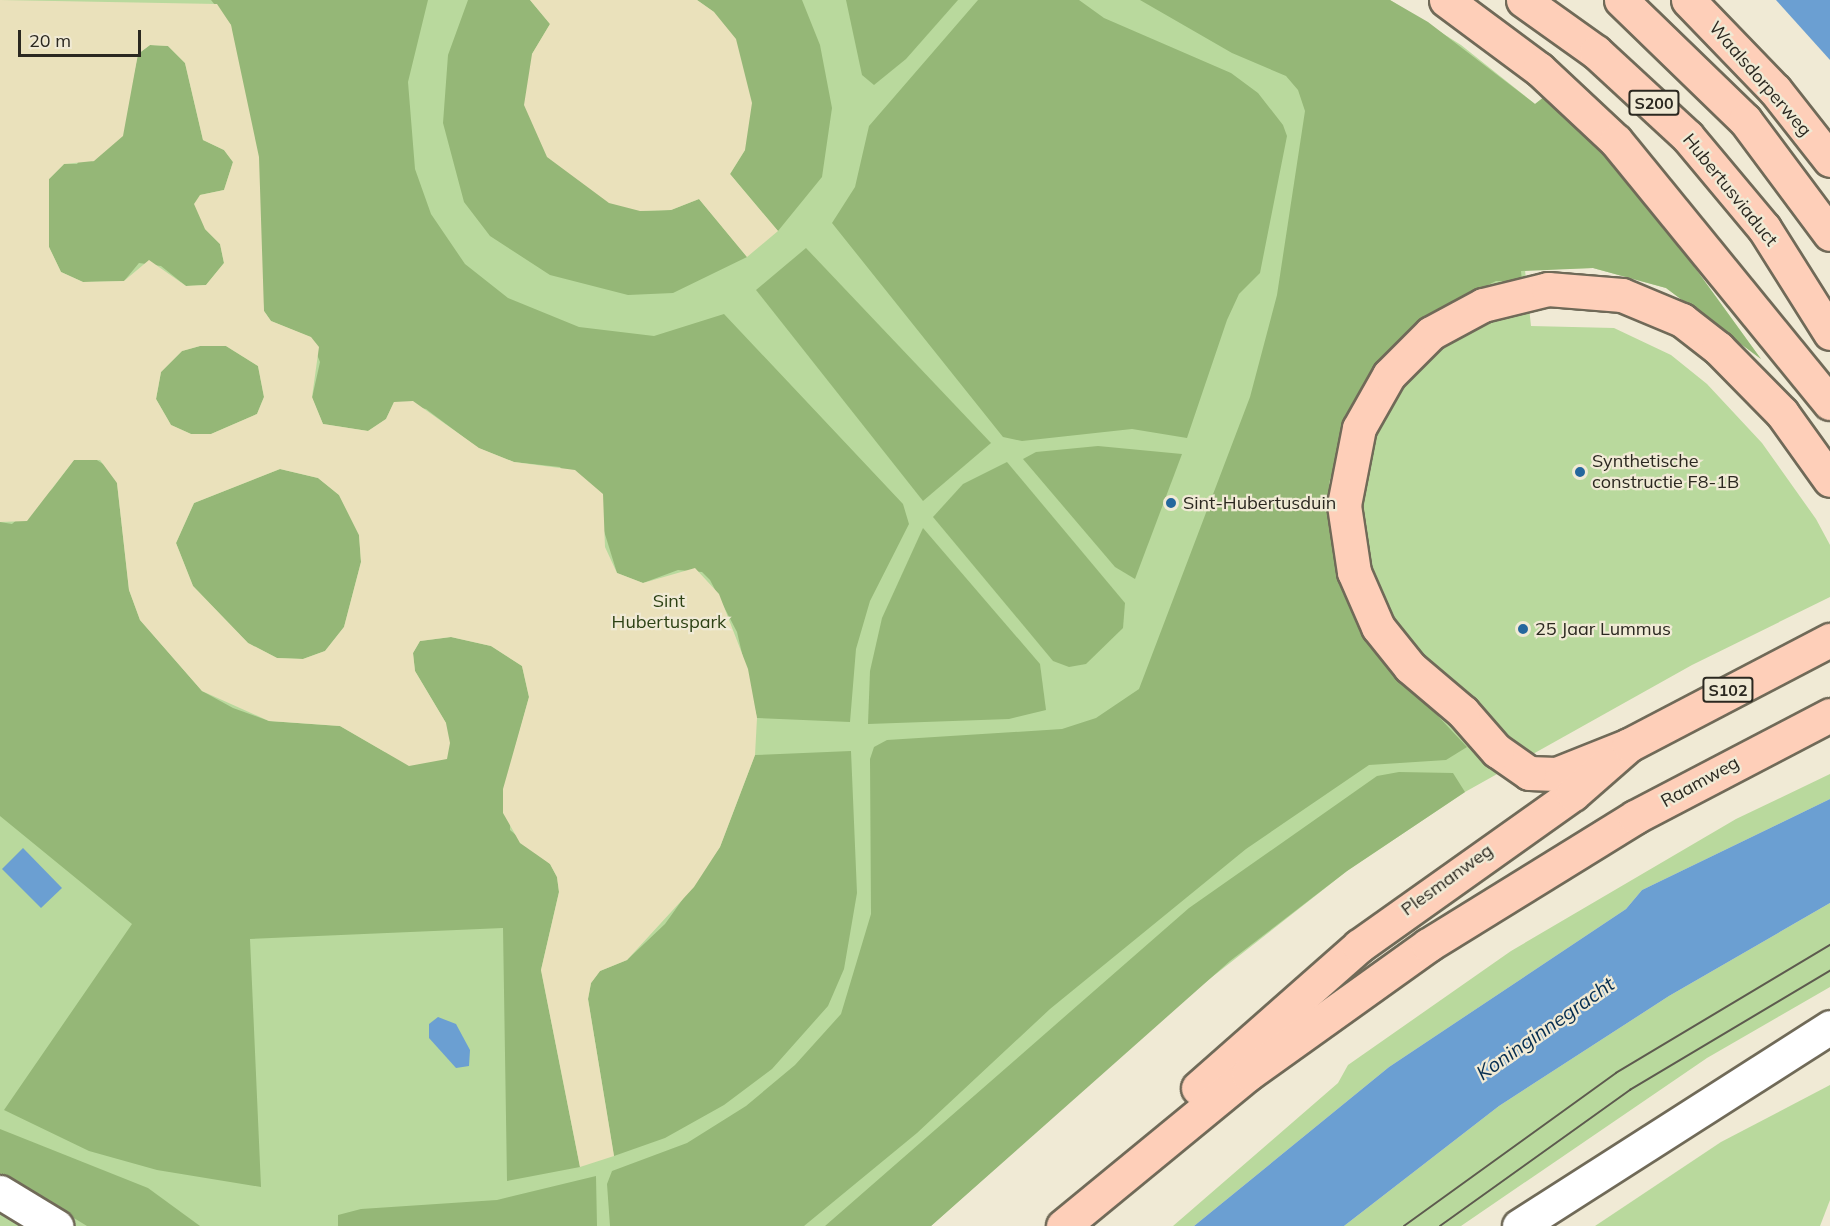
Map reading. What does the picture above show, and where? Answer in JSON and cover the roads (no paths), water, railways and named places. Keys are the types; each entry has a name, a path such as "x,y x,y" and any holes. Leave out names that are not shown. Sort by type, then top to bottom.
{"main road":[{"path":"1446,0 1539,69 1616,141 1830,403"},
{"name":"Hubertusviaduct","path":"1523,0 1652,101 1764,228 1830,333"},
{"name":"S200","path":"1621,0 1713,85 1806,198 1830,234"},
{"name":"Waalsdorperweg","path":"1688,0 1775,90 1830,160"},
{"path":"1629,745 1544,775 1522,770 1497,751 1378,627 1350,557 1345,487 1359,428 1378,391 1416,345 1454,318 1503,298 1548,289 1607,292 1657,307 1700,333 1742,369 1798,433 1830,480"},
{"name":"Plesmanweg","path":"1110,1184 1198,1088 1333,967 1456,872 1573,794 1629,745 1830,640"},
{"name":"Raamweg","path":"1572,854 1830,715"},
{"name":"Plesmanweg","path":"1063,1226 1110,1184 1347,1001 1572,854"}],"street":[{"path":"1519,1226 1830,1027"},
{"path":"0,1192 56,1226"}],"water":[{"path":"1776,0 1830,0 1830,60"},
{"name":"Koninginnegracht","path":"1830,799 1830,903 1669,996 1499,1106 1344,1226 1194,1226 1389,1067 1626,909 1642,890"},
{"path":"23,848 62,888 41,908 2,869"},
{"path":"438,1017 456,1024 470,1050 469,1066 456,1068 429,1038 429,1024"}],"tram line":[{"path":"1404,1226 1616,1073 1830,945"},
{"path":"1440,1226 1630,1090 1830,971"}],"place":[{"name":"Synthetische constructie F8-1B","path":"1580,472"},
{"name":"Sint-Hubertusduin","path":"1171,503"},
{"name":"25 Jaar Lummus","path":"1523,629"}],"park label":[{"name":"Sint Hubertuspark","path":"669,612"}]}
